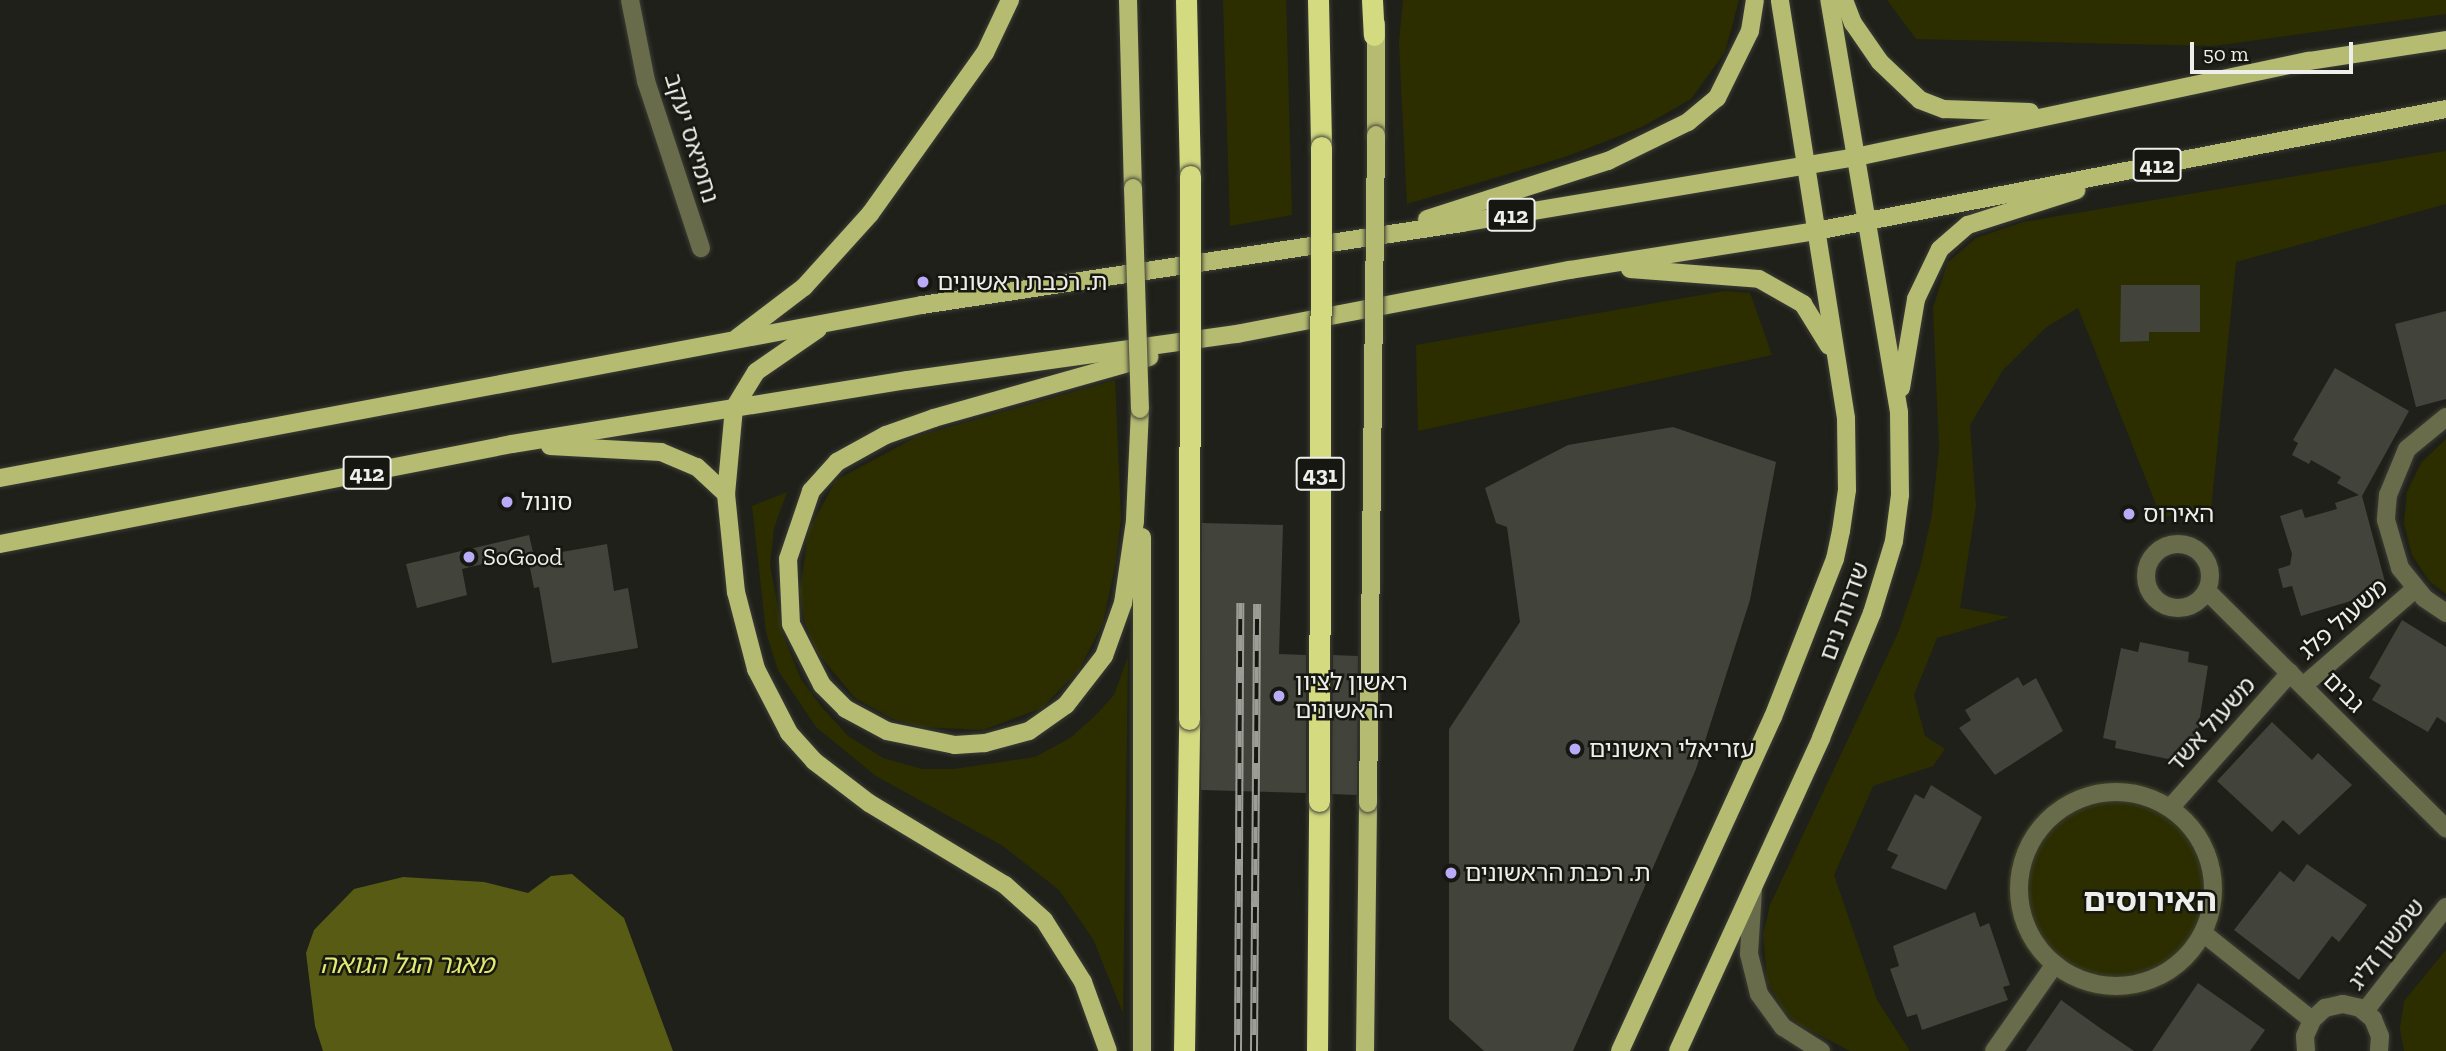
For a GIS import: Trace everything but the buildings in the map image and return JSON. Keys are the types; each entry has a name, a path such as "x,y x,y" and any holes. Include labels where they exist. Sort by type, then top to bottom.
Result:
{"highway":[{"path":"1184,1051 1189,719 1189,176 1186,0"},
{"name":"431","path":"1317,1051 1321,148 1318,0"},
{"path":"1371,0 1374,35"}],"main road":[{"path":"734,340 804,287 870,214 985,53 1010,0"},
{"path":"1128,0 1140,409 1145,718 1142,1051"},
{"path":"1365,1051 1377,135 1374,35 1379,0"},
{"path":"1355,239 1558,179 1608,161 1688,122 1717,98 1750,31 1755,0"},
{"name":"שדרות נים","path":"1620,1051 1773,717 1835,559 1848,463 1837,364 1780,0"},
{"name":"שדרות נים","path":"1678,1051 1821,738 1886,575 1900,495 1899,412 1829,0"},
{"path":"1844,0 1853,23 1880,62 1920,100 1968,112 2096,107"},
{"name":"412","path":"0,478 830,323 1856,157 2308,61 2446,40"},
{"name":"412","path":"0,544 512,444 734,408 1237,334 1570,270 1816,231 2446,109"},
{"path":"1899,412 1916,299 1929,267 1952,236 2006,212 2161,164"},
{"path":"1570,270 1661,270 1759,279 1803,304 1817,320 1837,364"},
{"path":"830,323 756,372 734,408 726,494 745,634 771,702 789,733 840,783 1005,885 1044,920 1083,982 1108,1051"},
{"path":"1140,409 1135,520 1123,603 1104,656 1066,705 1029,731 985,743 956,745 887,732 846,709 816,676 791,624 788,559 811,491 837,462 886,435 993,399 1237,334"},
{"path":"512,444 660,452 698,467 726,494"}],"street":[{"name":"נחמיאס יעקב","path":"630,0 646,82 701,248"},
{"name":"משעול פלג","path":"2446,417 2407,449 2388,495 2390,545 2415,589 2446,613"},
{"name":"משעול פלג","path":"2303,686 2415,589"},
{"name":"גבים","path":"2207,591 2446,828"},
{"name":"משעול אשד","path":"2170,808 2290,673"},
{"name":"משעול אשד","path":"2102,792 2132,793 2170,808 2194,831 2208,859 2214,890 2203,933 2174,967 2131,985 2086,981 2055,964 2030,934 2020,903 2020,873 2037,832 2071,802 2102,792"},
{"path":"1754,886 1749,954 1759,994 1783,1027 1821,1051"},
{"name":"שמשון זליג","path":"2365,1011 2446,907"},
{"path":"2203,933 2312,1020"},
{"path":"1994,1051 2055,964"},
{"path":"2306,1051 2305,1036 2312,1020 2337,1004 2365,1011 2379,1030 2379,1051"}],"shaded area":[{"path":"1223,0 1286,0 1292,215 1230,226"},
{"path":"1403,0 1739,0 1725,52 1691,99 1642,127 1565,157 1407,204 1399,43"},
{"path":"1887,0 2446,0 2446,14 2213,46 1916,39"},
{"path":"2446,151 2446,204 2236,262 2211,510 2161,517 2078,308 2045,328 2003,370 1970,425 1976,506 1960,608 2009,617 1937,638 1914,695 1925,736 1945,749 1933,766 1873,786 1834,875 1877,1000 1910,1051 1850,1051 1798,1024 1784,1011 1767,982 1763,934 1770,905 1898,633 1920,568 1932,514 1939,448 1933,308 1947,263 1976,238 2023,222"},
{"path":"1724,291 1750,293 1772,355 1418,431 1416,345"},
{"path":"1115,380 1121,519 1116,562 1103,623 1079,670 1042,708 983,730 921,727 893,719 855,698 816,651 804,620 800,591 808,532 836,480 918,436"},
{"path":"2446,439 2446,594 2429,581 2412,555 2404,524 2407,492 2421,463"},
{"path":"787,492 774,528 770,565 783,635 801,679 820,705 848,736 883,758 922,769 954,769 1035,757 1070,738 1094,717 1114,695 1128,657 1123,1013 1093,939 1059,890 1003,846 876,776 816,727 778,670 766,632 752,506"},
{"path":"2116,781 2157,790 2192,813 2215,848 2224,889 2215,930 2192,965 2157,988 2116,997 2075,988 2040,965 2017,930 2008,889 2017,848 2040,813 2075,790"},
{"path":"2446,950 2446,1051 2404,1051 2400,1029 2404,1001"}],"water":[{"name":"מאגר הגל הגואה","path":"572,874 624,918 673,1051 323,1051 315,1026 306,953 314,930 354,889 403,877 484,882 528,893 551,876"}],"railway":[{"path":"1238,1051 1240,603"},
{"path":"1254,1051 1257,604"}],"place":[{"name":"ת. רכבת ראשונים","path":"923,282"},
{"name":"סונול","path":"507,502"},
{"name":"האירוס","path":"2129,514"},
{"name":"SoGood","path":"469,557"},
{"name":"ראשון לציון הראשונים","path":"1279,696"},
{"name":"עזריאלי ראשונים","path":"1575,749"},
{"name":"ת. רכבת הראשונים","path":"1451,873"}],"district":[{"name":"האירוסים","path":"2150,900"}]}
